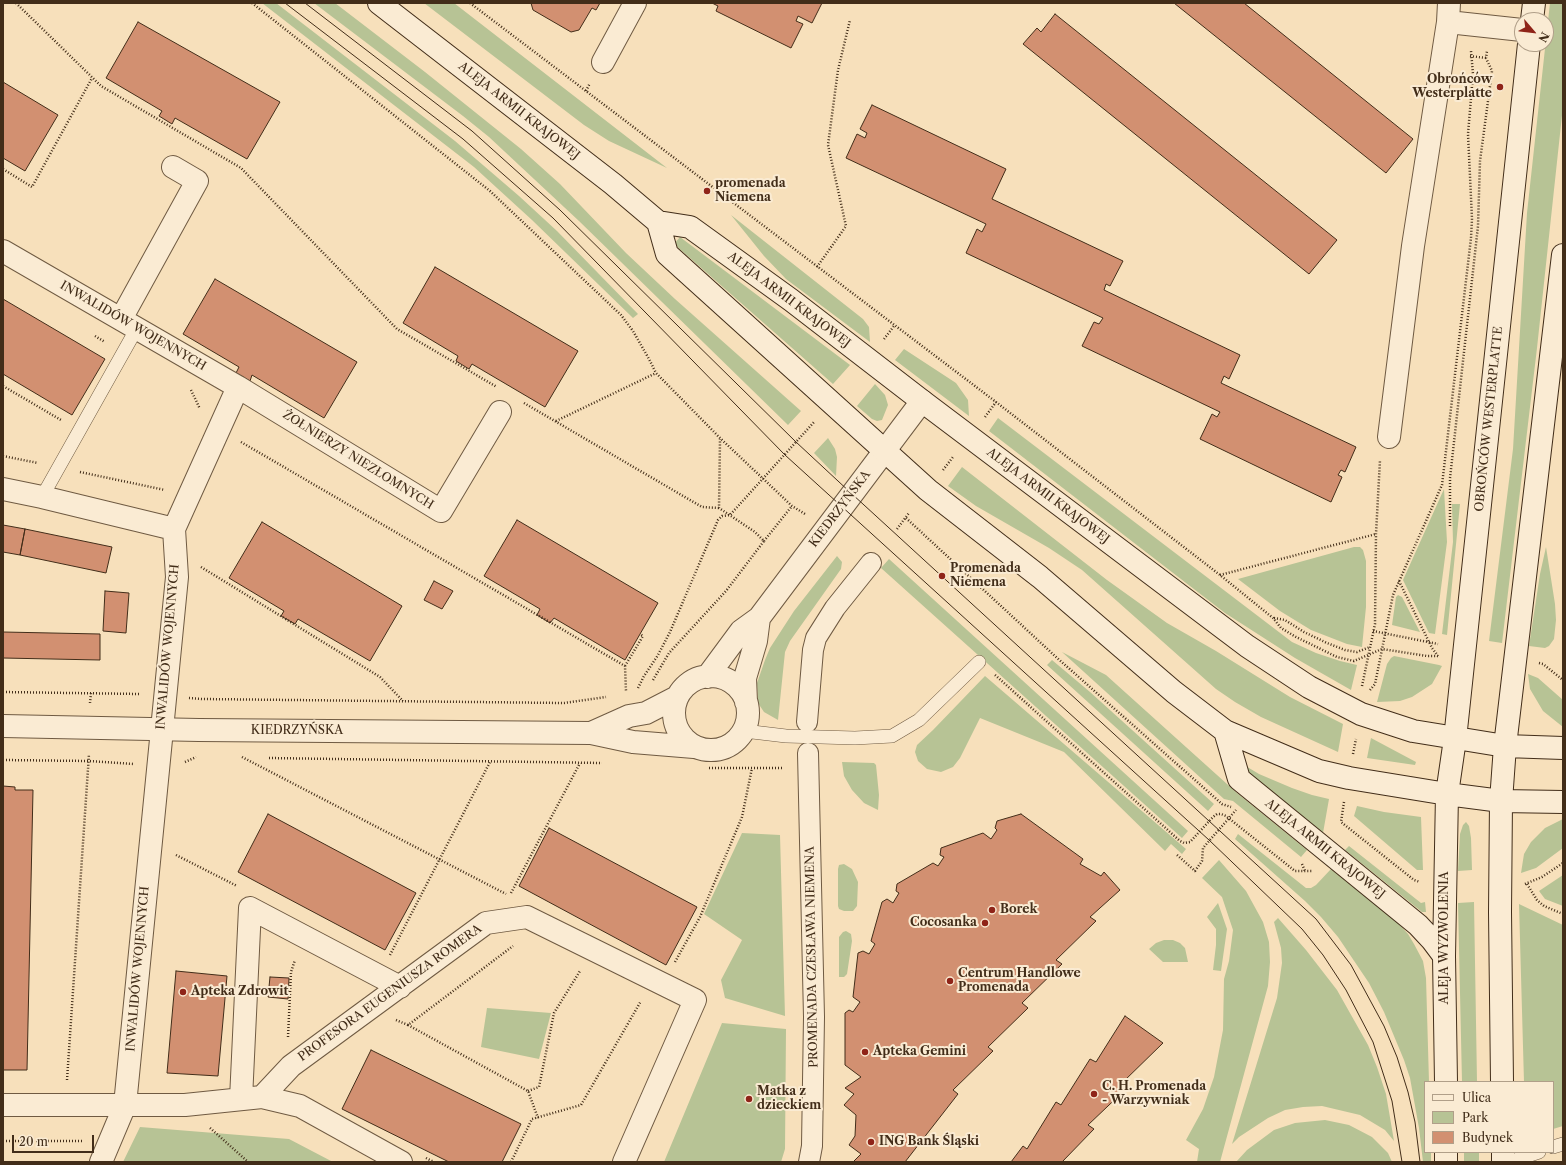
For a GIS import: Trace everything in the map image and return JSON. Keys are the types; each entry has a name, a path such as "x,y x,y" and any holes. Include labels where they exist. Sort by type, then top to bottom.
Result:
{"street":[{"name":"ALEJA ARMII KRAJOWEJ","path":"379,3 613,184 658,222 690,227 792,300 922,401 1247,646 1309,687 1361,714 1414,731 1504,746 1563,748"},
{"path":"603,62 635,3"},
{"path":"1389,437 1413,246 1449,12 1490,26 1514,29"},
{"name":"OBROŃCÓW WESTERPLATTE","path":"1447,794 1455,739 1528,52"},
{"path":"129,324 197,181 173,166"},
{"path":"658,222 667,254 884,451 928,490 1040,577 1174,692 1225,731 1319,771 1349,778 1501,801 1563,802"},
{"name":"INWALIDÓW WOJENNYCH","path":"3,251 238,387 174,528 177,577 125,1105 101,1162"},
{"path":"1502,1081 1500,912 1501,801 1504,746 1563,255"},
{"name":"ŻOŁNIERZY NIEZŁOMNYCH","path":"238,387 441,511 500,412"},
{"name":"KIEDRZYŃSKA","path":"707,677 741,631 759,618 922,401"},
{"path":"3,489 174,528"},
{"path":"807,722 813,650 816,638 835,608 871,563"},
{"name":"KIEDRZYŃSKA","path":"746,702 745,678 756,641 759,618"},
{"path":"707,677 719,677 731,683 740,691 746,702 748,717 744,731 734,742 722,749 708,751 694,747 683,738 675,726 674,711 677,698 684,687 695,680 707,677"},
{"name":"KIEDRZYŃSKA","path":"591,733 629,716 646,713 677,698"},
{"name":"KIEDRZYŃSKA","path":"3,726 161,730 591,733 633,742 694,747"},
{"name":"ALEJA ARMII KRAJOWEJ","path":"1225,731 1239,779 1418,925 1444,956"},
{"name":"PROMENADA CZESŁAWA NIEMENA","path":"808,760 814,1017 812,1146 809,1162"},
{"name":"ALEJA WYZWOLENIA","path":"1446,1081 1444,956 1447,794"},
{"path":"252,1098 250,908 400,987"},
{"path":"527,916 695,1000 624,1162"},
{"name":"PROFESORA EUGENIUSZA ROMERA","path":"252,1098 291,1066 486,923 527,916"},
{"path":"3,1105 185,1105 252,1098 300,1106 411,1159"}],"lane":[{"path":"42,497 129,324"},
{"path":"744,731 786,736 855,738 892,736 919,720 979,662"},
{"path":"1509,1162 1536,1153"}],"path":[{"path":"16,3 101,86 240,168 397,329 500,389"},
{"path":"252,3 490,191 621,315 650,359 656,374 720,438 792,506 810,516"},
{"path":"470,3 996,402 1220,575 1273,618 1281,628 1337,657 1354,661 1382,649 1427,656 1438,656 1443,654"},
{"path":"817,267 846,226 828,145 838,70 850,20"},
{"path":"1450,532 1450,478 1478,226 1480,161 1492,71 1486,58 1490,26"},
{"path":"1368,692 1375,684 1393,595 1442,485 1471,238 1472,218 1468,134 1473,74 1471,46"},
{"path":"3,169 32,186 92,78"},
{"path":"882,342 894,326"},
{"path":"556,421 656,374"},
{"path":"521,401 702,506 719,508 755,532 764,541"},
{"path":"984,418 996,402"},
{"path":"637,690 670,632 718,520 722,516 730,515 812,424"},
{"path":"1363,690 1362,683 1375,624 1376,534 1379,464 1389,437"},
{"path":"719,508 720,438"},
{"path":"238,440 625,666"},
{"path":"3,456 41,464"},
{"path":"942,472 953,457"},
{"path":"650,685 669,652 726,591 792,506"},
{"path":"897,529 910,513"},
{"path":"906,518 1050,651 1222,804 1236,809 1203,848 1202,861 1196,871 1177,855"},
{"path":"1220,575 1376,534"},
{"path":"198,566 380,677 404,701"},
{"path":"1399,581 1429,642 1438,656"},
{"path":"1273,618 1285,620 1304,632 1346,650 1357,652 1370,647"},
{"path":"1373,631 1438,644"},
{"path":"626,696 625,666 643,636 640,634"},
{"path":"979,662 1180,841 1184,843 1190,842 1217,814 1226,816 1295,871 1305,871"},
{"path":"1536,663 1543,664 1563,680"},
{"path":"3,692 143,694"},
{"path":"183,696 202,699 564,703 612,697"},
{"path":"1353,757 1356,738"},
{"path":"235,757 250,758"},
{"path":"242,758 509,896 580,763"},
{"path":"265,758 608,763"},
{"path":"3,760 89,761 137,764"},
{"path":"703,768 808,760"},
{"path":"67,1086 89,761"},
{"path":"387,961 490,762"},
{"path":"1345,800 1341,822 1414,880 1421,882"},
{"path":"173,854 242,888"},
{"path":"1563,863 1527,884 1537,900 1544,906 1563,914"},
{"path":"408,1025 512,946 527,916"},
{"path":"291,1066 287,1055 291,972 304,936"},
{"path":"528,1091 539,1088 554,1013 594,949"},
{"path":"391,1018 408,1025 528,1091 538,1118"},
{"path":"185,1105 248,1162"},
{"path":"3,1141 110,1140"},
{"path":"411,1159 434,1162"}],"green space":[{"path":"262,3 276,3 455,141 557,231 638,314 633,318 532,220 474,167"},
{"path":"314,3 335,3 425,72 521,149 560,184 626,253 675,299 801,411 788,425 579,221 489,137"},
{"path":"424,3 454,3 667,168 609,141 584,125"},
{"path":"1550,3 1563,3 1563,106 1537,348 1502,643 1489,641 1513,449 1527,213 1545,52 1554,52 1554,12 1549,12"},
{"path":"731,215 863,319 869,327 870,342 786,279 764,256"},
{"path":"680,237 850,365 833,384 674,244"},
{"path":"904,349 956,383 968,400 969,416 895,360"},
{"path":"875,384 885,395 888,405 882,420 877,421 872,419 857,406"},
{"path":"998,418 1292,642 1316,653 1357,665 1351,690 1295,658 1225,613 989,431"},
{"path":"828,438 835,449 837,457 836,476 814,453"},
{"path":"962,467 1107,580 1167,623 1216,651 1290,697 1343,724 1338,752 1261,717 1235,702 1216,689 1082,570 1049,548 976,506 948,486"},
{"path":"1444,489 1447,542 1435,634 1429,633 1403,580"},
{"path":"1452,504 1460,504 1447,635 1442,634 1453,542"},
{"path":"1354,547 1360,547 1363,550 1366,561 1366,607 1362,647 1347,644 1311,630 1280,611 1238,579"},
{"path":"1546,547 1556,620 1554,639 1549,646 1545,648 1529,646 1540,574"},
{"path":"837,556 842,562 841,569 790,641 785,652 778,720 764,712 758,703 757,683 765,660 770,648 794,611"},
{"path":"889,559 1188,831 1182,838 881,568"},
{"path":"1398,595 1402,597 1420,632 1392,625 1396,597"},
{"path":"1062,652 1106,675 1237,793 1307,850 1301,857 1233,801 1224,799"},
{"path":"1394,656 1442,666 1432,684 1412,697 1400,701 1377,702 1387,664"},
{"path":"1052,660 1090,692 1214,804 1208,811 1047,665"},
{"path":"1528,674 1538,678 1563,700 1563,727 1543,711 1530,689"},
{"path":"985,676 1186,849 1182,854 1171,844 1165,851 1064,752 980,718 960,758 953,767 941,772 927,769 918,761 915,752 917,745"},
{"path":"1371,738 1416,762 1415,765 1367,758"},
{"path":"842,762 874,763 876,765 879,795 878,810 864,803 852,790 844,776"},
{"path":"1244,765 1259,774 1292,788 1329,799 1323,833 1242,768"},
{"path":"1357,806 1384,812 1421,817 1423,870 1417,870 1354,816"},
{"path":"1563,819 1563,848 1536,868 1521,873 1524,854 1531,842 1545,828"},
{"path":"1466,822 1469,826 1471,838 1472,870 1458,871 1460,834 1463,825"},
{"path":"742,833 780,835 785,1016 725,998 721,980 742,940 704,914"},
{"path":"1238,834 1306,888 1311,888 1316,885 1331,869 1399,924 1408,934 1423,961 1426,978 1429,1081 1424,1081 1424,1153 1431,1153 1431,1162 1423,1162 1419,1128 1410,1078 1404,1060 1384,1012 1369,983 1338,937 1321,917 1235,839"},
{"path":"1349,846 1421,903 1425,902 1426,912 1422,912 1345,850"},
{"path":"1219,860 1246,891 1263,922 1269,942 1270,962 1268,986 1220,1162 1197,1162 1199,1149 1186,1140 1203,1109 1214,1077 1223,1030 1224,979 1229,961 1233,930 1222,897 1202,878"},
{"path":"844,864 852,869 858,882 857,906 853,911 844,911 839,909 838,906 838,869 839,865"},
{"path":"1563,875 1563,906 1545,899 1539,891"},
{"path":"1474,902 1477,1081 1462,1081 1458,903"},
{"path":"1218,903 1227,929 1221,971 1213,970 1216,929 1207,917"},
{"path":"1519,904 1563,925 1563,1126 1554,1129 1554,1081 1524,1081"},
{"path":"1278,918 1306,950 1337,990 1368,1045 1386,1094 1394,1141 1385,1130 1360,1115 1322,1106 1285,1110 1268,1118 1239,1137 1232,1144 1277,998 1282,963 1281,948 1274,922"},
{"path":"846,931 851,934 852,941 847,974 844,977 839,977 839,937"},
{"path":"1164,940 1173,940 1180,943 1185,948 1188,962 1163,962 1149,949 1156,943"},
{"path":"487,1008 551,1013 539,1059 481,1047"},
{"path":"722,1023 786,1029 785,1149 781,1162 664,1162"},
{"path":"1325,1120 1349,1125 1372,1137 1388,1153 1392,1162 1236,1162 1247,1150 1274,1130 1295,1123"},
{"path":"140,1127 289,1139 333,1162 123,1162"},
{"path":"1464,1153 1479,1153 1479,1162 1464,1162"}],"building":[{"path":"531,3 600,3 596,10 592,8 579,30 571,32 533,10"},
{"path":"712,3 822,3 812,23 798,16 796,21 803,24 791,48 716,11 718,6"},
{"path":"1174,3 1244,3 1413,139 1386,173"},
{"path":"1055,14 1337,240 1309,274 1023,44 1037,28 1041,32"},
{"path":"138,22 280,102 247,159 175,118 172,124 159,116 162,111 106,78"},
{"path":"3,82 58,115 25,171 3,158"},
{"path":"872,105 1006,169 992,199 1123,261 1110,286 1106,284 1104,290 1240,355 1229,379 1224,376 1221,383 1356,447 1345,472 1341,470 1338,475 1342,477 1331,502 1200,439 1212,414 1217,417 1220,412 1082,346 1094,322 1099,324 1103,318 966,253 977,229 982,232 986,224 846,158 857,134 865,138 867,133 860,129"},
{"path":"435,267 578,351 545,407 472,364 469,369 456,361 458,356 403,323"},
{"path":"215,279 357,362 324,418 252,375 250,381 236,373 239,367 183,334"},
{"path":"3,299 105,359 72,415 3,374"},
{"path":"517,520 658,603 625,660 554,618 550,623 537,615 540,609 484,576"},
{"path":"262,522 402,606 370,661 298,619 295,624 281,616 284,611 229,578"},
{"path":"3,525 25,529 20,555 3,552"},
{"path":"25,529 112,547 106,573 20,555"},
{"path":"434,581 453,591 442,609 424,600"},
{"path":"105,591 129,593 126,633 103,631"},
{"path":"3,632 100,634 100,660 3,658"},
{"path":"3,786 15,787 15,790 33,790 27,1070 3,1070"},
{"path":"268,814 416,893 385,950 238,872"},
{"name":"Centrum Handlowe Promenada","path":"1021,814 1083,859 1080,864 1101,876 1104,872 1120,890 1090,917 1096,921 1056,960 1062,964 1022,1003 1028,1008 988,1047 993,1051 953,1090 958,1094 905,1162 853,1162 861,1154 849,1145 855,1136 856,1115 844,1105 854,1094 845,1088 861,1077 845,1065 845,1013 849,1010 853,1012 860,1002 853,997 858,953 863,951 869,954 875,944 871,941 882,902 887,899 893,903 899,893 896,891 897,884 933,863 938,866 944,857 940,855 941,848 983,833 991,839 997,830 995,828 997,821"},
{"path":"549,828 697,907 666,965 519,886"},
{"path":"176,971 227,976 218,1076 167,1073"},
{"path":"270,977 289,978 288,999 268,997"},
{"name":"C. H. Promenada - Warzywniak","path":"1125,1016 1163,1043 1122,1083 1128,1087 1088,1125 1094,1129 1062,1162 1011,1162 1023,1146 1027,1149 1056,1102 1061,1105 1090,1059 1096,1062"},
{"path":"371,1050 521,1124 502,1162 449,1162 342,1109"}],"tram line":[{"path":"285,3 463,139 553,218 785,455 1209,840 1302,929 1323,955 1346,990 1373,1042 1392,1101 1402,1162"},
{"path":"305,3 472,131 560,210 796,442 1316,919 1351,965 1384,1026 1397,1057 1408,1092 1415,1122 1420,1162"}],"place":[{"name":"Obrońców Westerplatte","path":"1500,87"},
{"name":"promenada Niemena","path":"707,191"},
{"name":"Promenada Niemena","path":"942,576"},
{"name":"Borek","path":"992,910"},
{"name":"Cocosanka","path":"985,923"},
{"name":"Centrum Handlowe Promenada","path":"950,981"},
{"name":"Apteka Zdrowit","path":"183,992"},
{"name":"Apteka Gemini","path":"865,1052"},
{"name":"C. H. Promenada - Warzywniak","path":"1094,1094"},
{"name":"Matka z dzieckiem","path":"749,1099"},
{"name":"ING Bank Śląski","path":"871,1142"}]}
